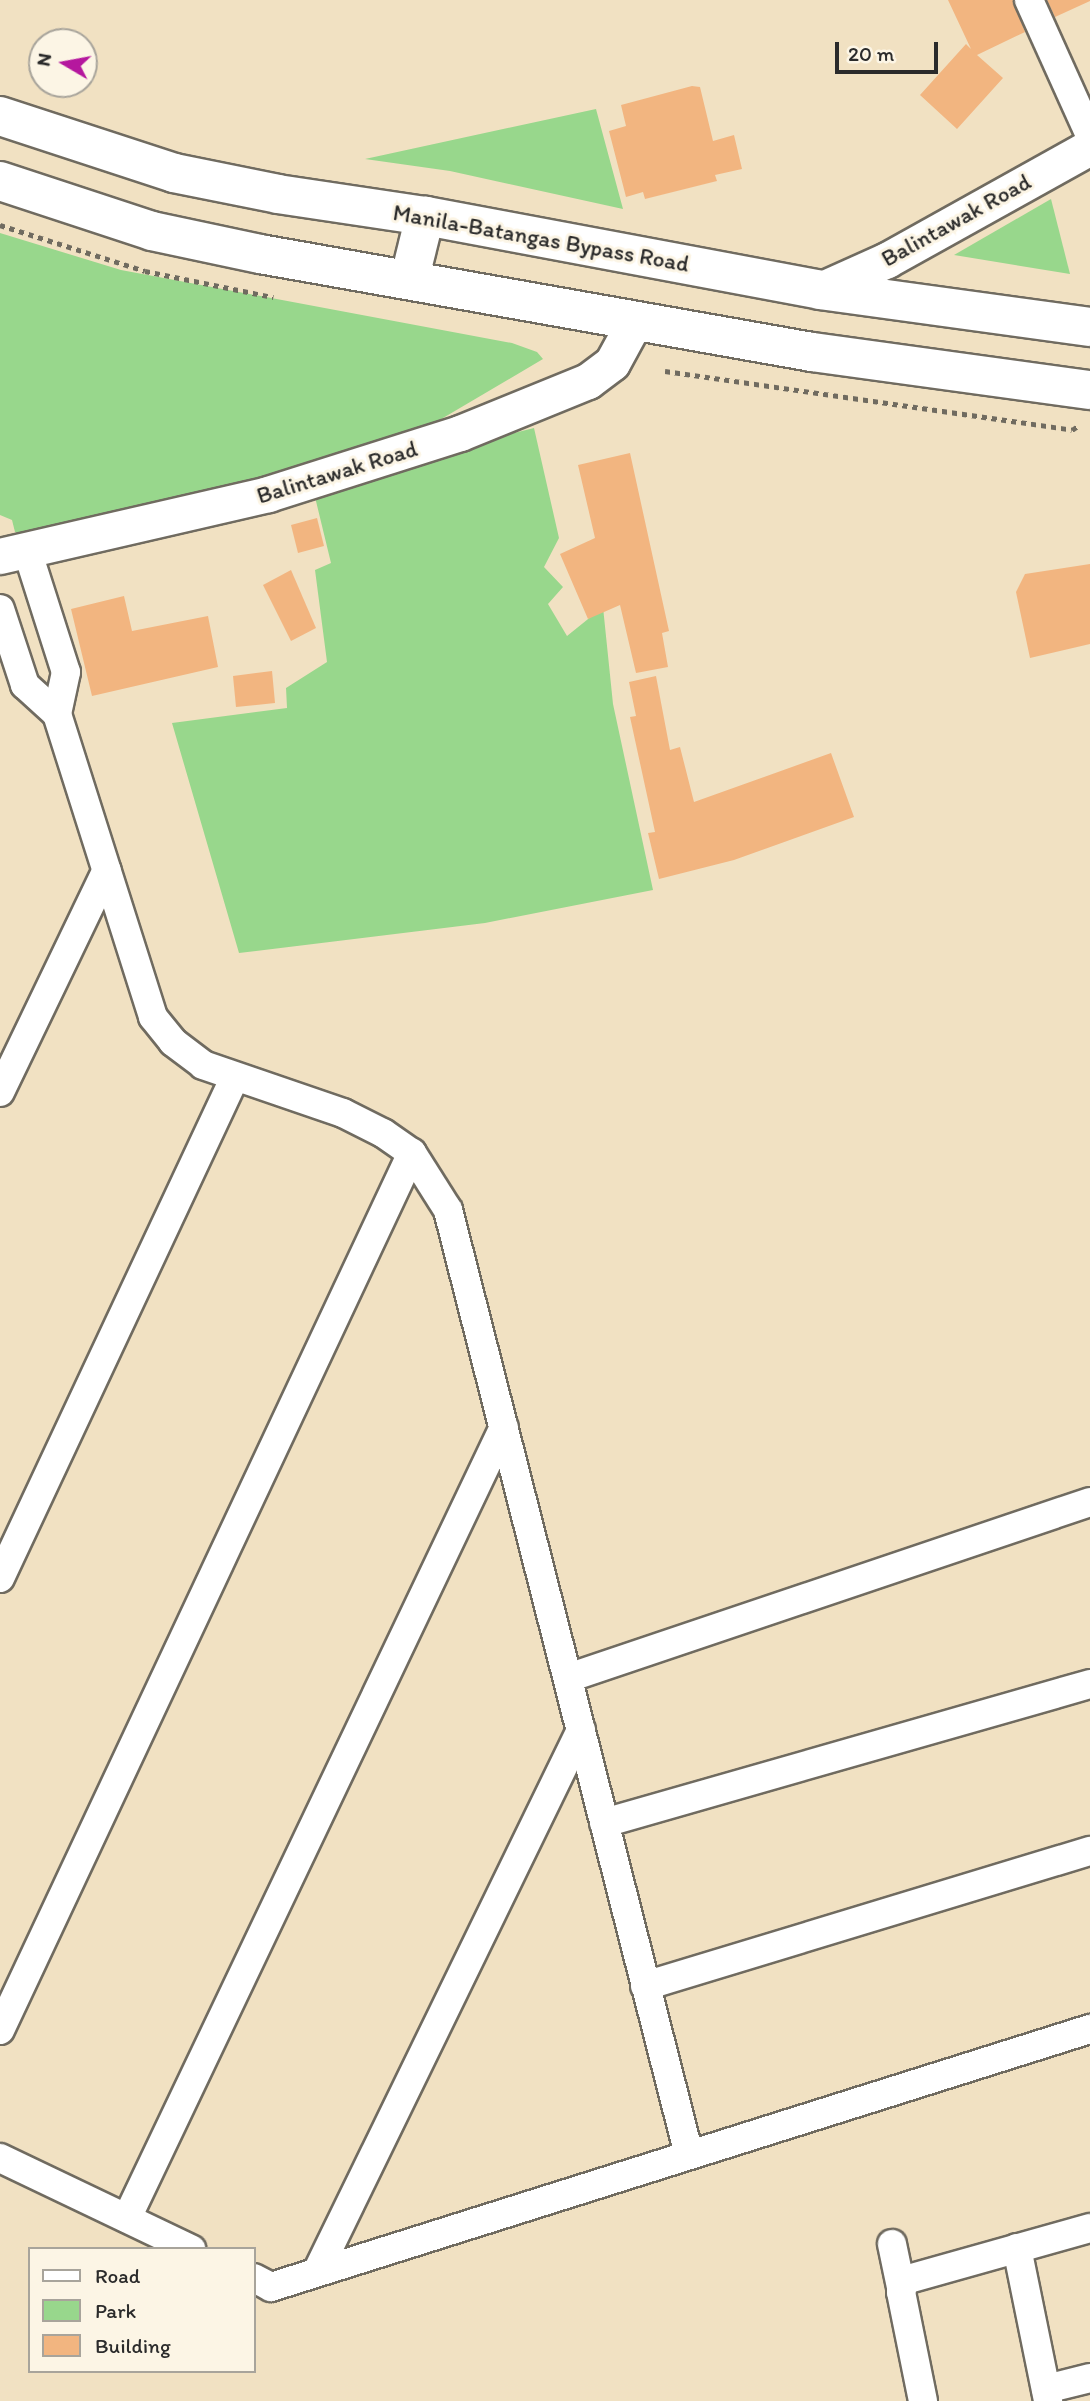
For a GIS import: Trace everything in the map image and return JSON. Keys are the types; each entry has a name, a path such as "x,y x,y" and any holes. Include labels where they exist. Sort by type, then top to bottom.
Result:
{"main road":[{"name":"Manila-Batangas Bypass Road","path":"0,116 174,173 278,194 425,216 820,290 1090,327"},
{"path":"0,181 152,231 812,352 1086,407"},
{"path":"410,277 425,216"}],"street":[{"path":"1029,0 1090,135"},
{"name":"Balintawak Road","path":"820,290 887,260 1090,147"},
{"name":"Balintawak Road","path":"14,553 268,495 460,433 588,381 612,363 635,319"},
{"path":"14,553 66,672 57,714 153,1017 173,1042 203,1065 234,1079 343,1113 412,1153 448,1210 688,2155"},
{"path":"0,609 25,685 57,714"},
{"path":"2,1081 107,870"},
{"path":"0,1577 234,1079"},
{"path":"0,2029 412,1153"},
{"path":"127,2218 504,1427"},
{"path":"568,1678 1090,1502"},
{"path":"604,1823 1090,1684"},
{"path":"317,2272 581,1730"},
{"path":"646,1986 1090,1852"},
{"path":"256,2279 271,2287 1090,2029"},
{"path":"0,2158 187,2247"},
{"path":"901,2287 908,2277 1090,2228"},
{"path":"892,2244 923,2401"},
{"path":"1017,2248 1047,2395 1090,2378"}],"path":[{"path":"665,371 1072,430 1086,407"}],"green space":[{"path":"596,109 623,209 450,171 365,159"},
{"path":"1051,199 1070,274 954,255"},
{"path":"0,233 121,270 512,343 537,352 543,359 426,428 323,465 29,533 15,532 12,520 0,515"},
{"path":"534,428 559,538 544,567 563,587 548,604 567,636 603,607 613,704 653,890 485,923 239,953 172,723 287,708 286,688 327,662 315,570 331,563 315,497 467,445"}],"building":[{"path":"948,0 1013,0 1025,32 977,55 1003,78 957,129 920,95 966,44 971,49"},
{"path":"1047,0 1090,0 1090,1 1055,17"},
{"path":"692,86 700,87 713,141 734,135 742,169 715,175 717,181 645,199 643,192 626,197 609,131 626,126 621,105"},
{"path":"630,453 669,631 662,633 668,667 636,673 620,605 588,619 560,554 595,538 578,465"},
{"path":"317,518 324,546 298,553 291,525"},
{"path":"1090,564 1090,644 1030,658 1016,592 1025,574"},
{"path":"291,570 316,628 291,641 263,585"},
{"path":"124,596 132,631 208,616 218,667 92,696 71,609"},
{"path":"272,671 275,703 236,707 233,676"},
{"path":"656,676 670,750 680,747 694,802 831,753 854,817 734,860 659,879 648,833 655,832 630,717 636,716 629,682"}]}
